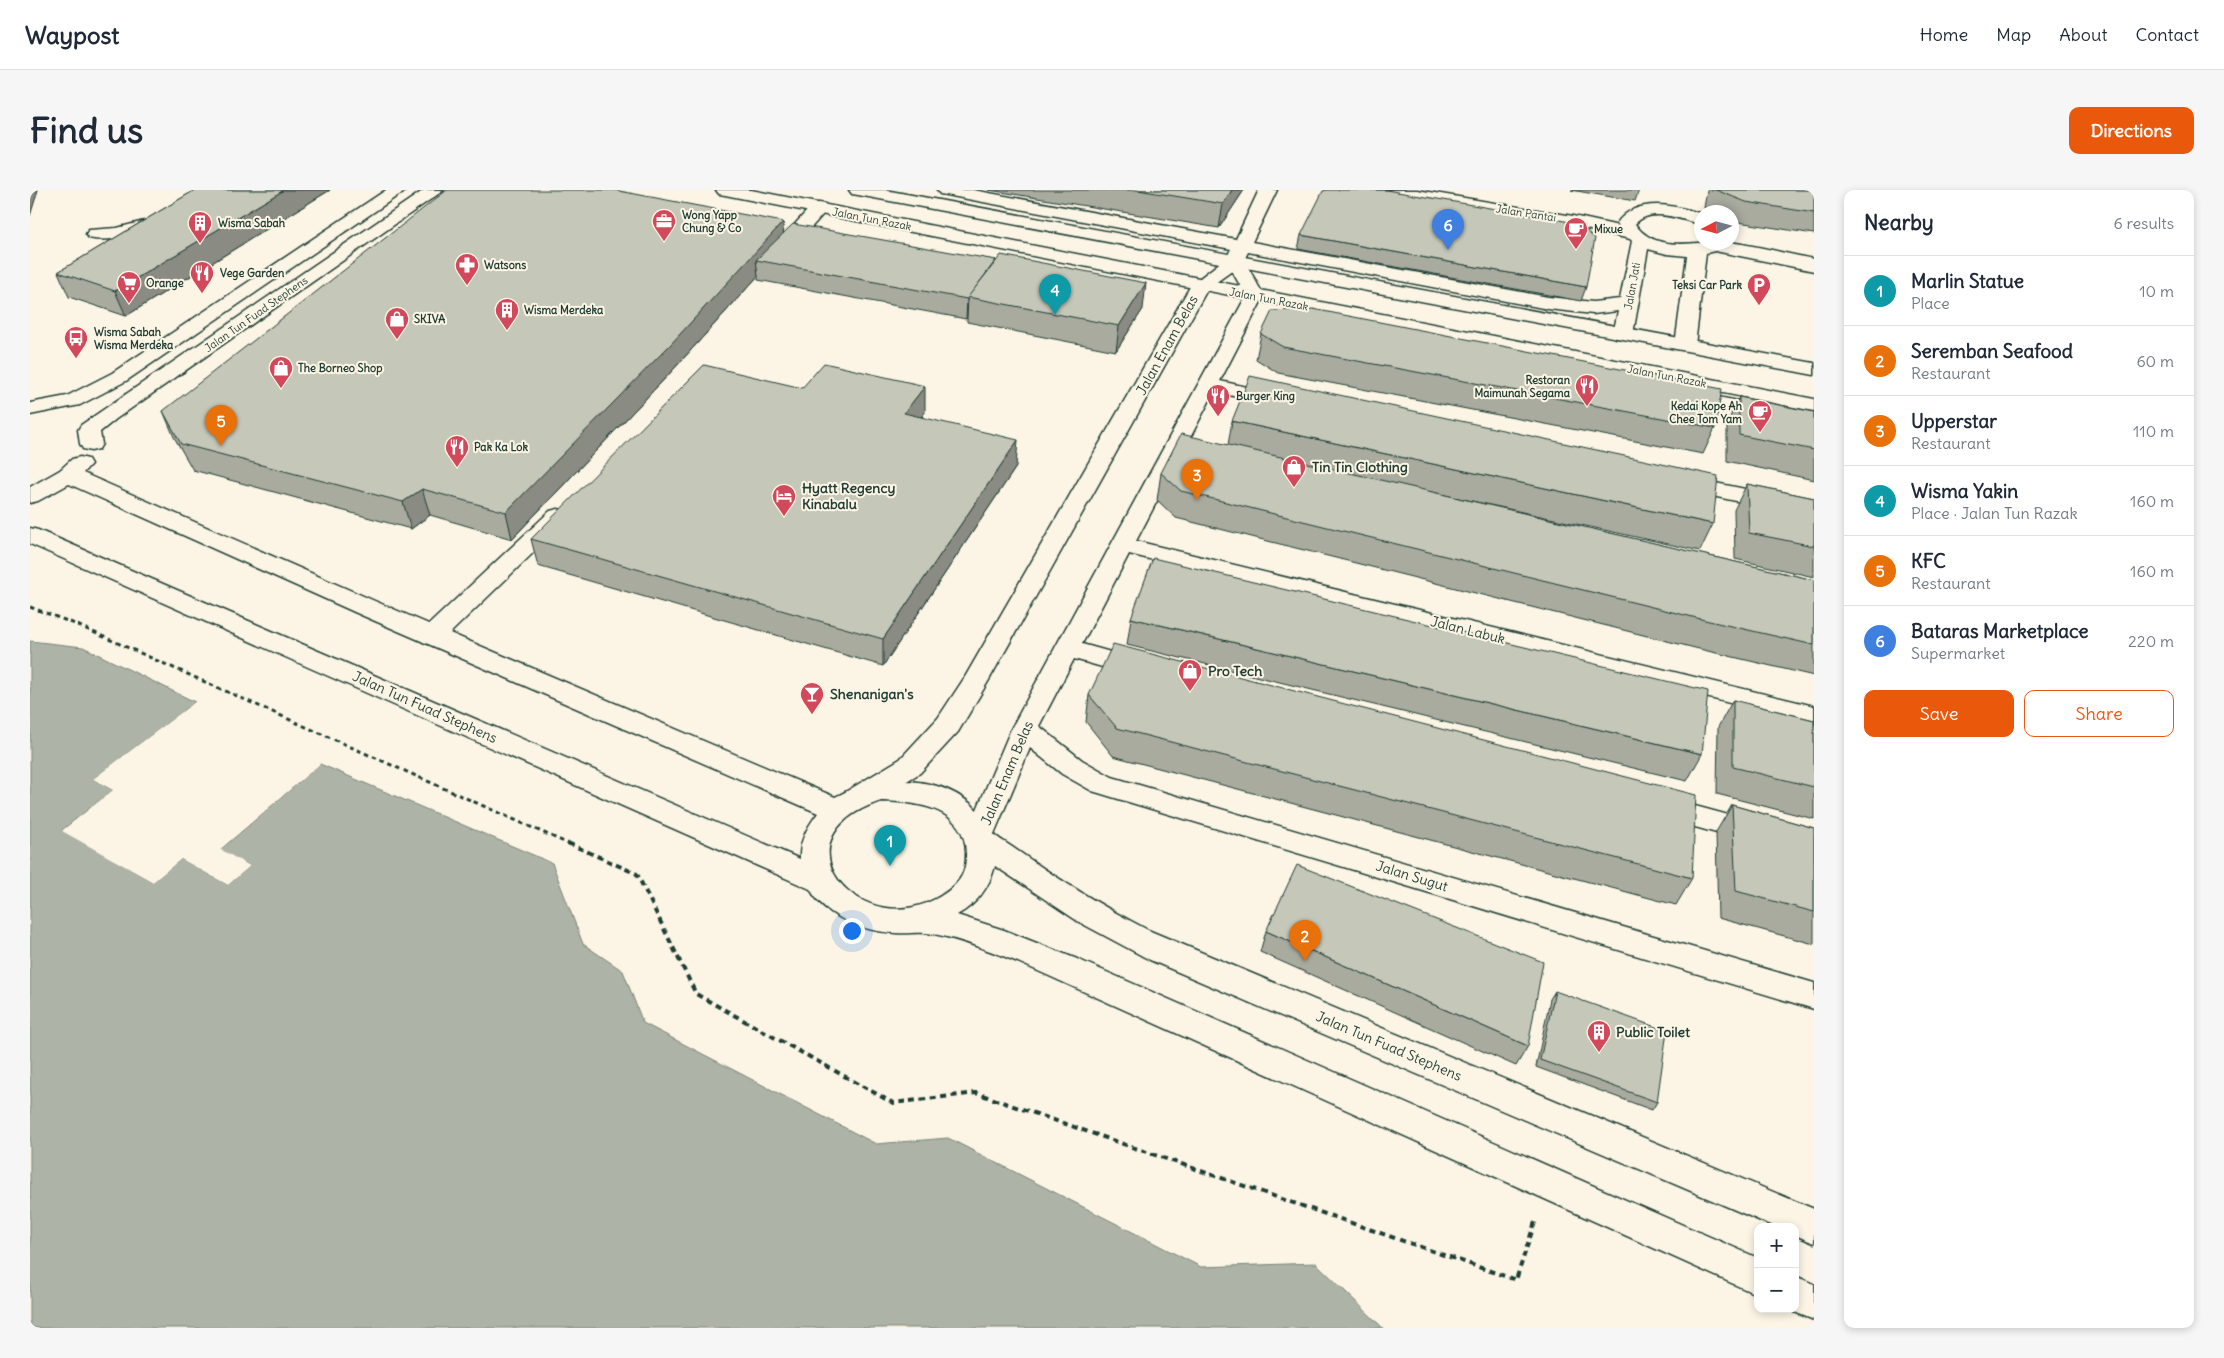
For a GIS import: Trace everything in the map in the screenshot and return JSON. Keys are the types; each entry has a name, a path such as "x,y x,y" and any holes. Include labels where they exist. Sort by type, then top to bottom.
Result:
{"main road":[{"name":"Jalan Tun Fuad Stephens","path":"30,410 73,401 119,377 397,190"},
{"name":"Jalan Tun Fuad Stephens","path":"91,444 89,430 109,415 435,190"},
{"name":"Jalan Tun Razak","path":"725,190 1200,285 1252,304 1814,405"},
{"name":"Jalan Tun Razak","path":"858,190 1238,253 1623,334 1814,369"},
{"path":"946,190 1238,253 1548,304 1594,308 1629,304"},
{"path":"1268,190 1238,253 1252,304 1814,422"},
{"name":"Jalan Pantai","path":"1386,190 1573,221 1638,237 1668,248 1694,247"},
{"name":"Jalan Pantai","path":"1480,190 1594,208"},
{"path":"1613,210 1642,212 1670,204 1694,216"},
{"path":"786,245 819,208"},
{"name":"Jalan Jati","path":"1623,334 1638,237 1626,223 1634,215 1642,212"},
{"path":"95,234 117,233 144,226"},
{"path":"1739,234 1796,244"},
{"path":"1685,345 1708,250"},
{"name":"Jalan Pantai","path":"1731,250 1814,265"},
{"name":"Jalan Enam Belas","path":"837,810 910,766 948,725 976,680 1200,285 1238,253"},
{"name":"Jalan Enam Belas","path":"980,838 1024,729 1123,546 1181,453 1209,385 1252,304"},
{"path":"1209,385 1305,405"},
{"path":"30,410 64,414 80,421 89,431 91,444 84,460 68,476 30,496"},
{"path":"68,476 432,636 837,810"},
{"path":"1661,478 1814,510"},
{"path":"432,636 576,498"},
{"name":"Jalan Tun Fuad Stephens","path":"30,535 819,880"},
{"name":"Jalan Labuk","path":"1123,546 1814,715"},
{"path":"1067,649 1163,674"},
{"name":"Jalan Sugut","path":"1024,729 1072,767 1102,784 1814,996"},
{"path":"917,919 942,911 963,897 977,878 983,858 980,838 969,820 953,805 923,794 907,791 881,791 858,798 837,810 824,825 815,843 813,861 819,880 828,893 841,905 858,914 877,919 917,919 948,924 998,940 1066,968 1754,1275"},
{"path":"1632,800 1814,849"},
{"name":"Jalan Tun Fuad Stephens","path":"980,838 1024,872 1074,905 1113,928 1153,947 1814,1226"},
{"path":"1799,1296 1814,1302"}],"path":[{"path":"30,607 75,624 637,874 696,994 893,1103 976,1093 1516,1280 1547,1184"}],"shaded area":[{"path":"30,641 83,647 195,702 93,779 113,790 62,830 153,882 181,859 228,885 250,866 220,850 320,764 552,863 583,944 623,971 643,1023 876,1144 948,1138 1201,1267 1316,1263 1383,1328 30,1328"}],"pier":[{"path":"195,702 196,704 97,779 115,788 115,791 66,830 153,879 181,856 228,882 246,867 218,852 218,848 318,763 320,764 220,849 250,866 228,885 181,859 153,882 62,831 113,790 93,779"}],"building":[{"path":"195,190 284,190 115,291 58,272"},
{"name":"Wisma Merdeka","path":"447,190 614,190 783,222 670,345 506,512 422,489 403,502 181,444 163,411"},
{"path":"1138,190 1232,190 1223,204"},
{"path":"1386,190 1576,223 1595,238 1586,287 1301,235 1323,191"},
{"path":"1716,190 1814,190 1814,213 1746,202"},
{"path":"793,224 996,260 967,299 756,260"},
{"path":"1001,255 1146,283 1119,326 968,297"},
{"path":"1313,309 1722,389 1715,428 1283,347 1261,334 1272,311"},
{"name":"Hyatt Regency Kinabalu","path":"824,363 925,386 904,413 1018,440 883,639 531,539 704,365 802,388"},
{"path":"1250,376 1718,476 1713,524 1232,421"},
{"path":"1739,397 1814,412 1814,450 1739,435"},
{"path":"1181,434 1814,580 1814,645 1709,621 1181,491 1161,473"},
{"path":"1747,484 1814,498 1814,546 1749,533"},
{"path":"1153,558 1708,691 1702,754 1131,618"},
{"path":"1113,644 1696,795 1692,878 1117,728 1089,695"},
{"path":"1733,700 1814,720 1814,787 1733,767"},
{"path":"1732,805 1814,828 1814,912 1736,891"},
{"path":"1297,865 1543,962 1528,1046 1266,931"},
{"name":"Public Toilet","path":"1555,991 1667,1031 1657,1102 1540,1060"}],"place":[{"name":"Wong Yapp Chung & Co","path":"664,242"},
{"name":"Wisma Sabah","path":"200,244"},
{"name":"Bataras Marketplace","path":"1448,250"},
{"name":"Mixue","path":"1576,250"},
{"name":"Watsons","path":"467,286"},
{"name":"Vege Garden","path":"202,294"},
{"name":"Orange","path":"129,304"},
{"name":"Teksi Car Park","path":"1759,306"},
{"name":"Wisma Yakin","path":"1055,315"},
{"name":"Wisma Merdeka","path":"507,331"},
{"name":"SKIVA","path":"397,340"},
{"name":"Wisma Sabah Wisma Merdeka","path":"76,359"},
{"name":"The Borneo Shop","path":"281,389"},
{"name":"Restoran Maimunah Segama","path":"1587,407"},
{"name":"Burger King","path":"1218,417"},
{"name":"Kedai Kope Ah Chee Tom Yam","path":"1760,433"},
{"name":"KFC","path":"221,446"},
{"name":"Pak Ka Lok","path":"457,468"},
{"name":"Tin Tin Clothing","path":"1294,488"},
{"name":"Upperstar","path":"1197,500"},
{"name":"Hyatt Regency Kinabalu","path":"784,517"},
{"name":"Pro Tech","path":"1190,692"},
{"name":"Shenanigan's","path":"812,715"},
{"name":"Marlin Statue","path":"890,866"},
{"name":"Seremban Seafood","path":"1305,961"},
{"name":"Public Toilet","path":"1599,1053"}]}
